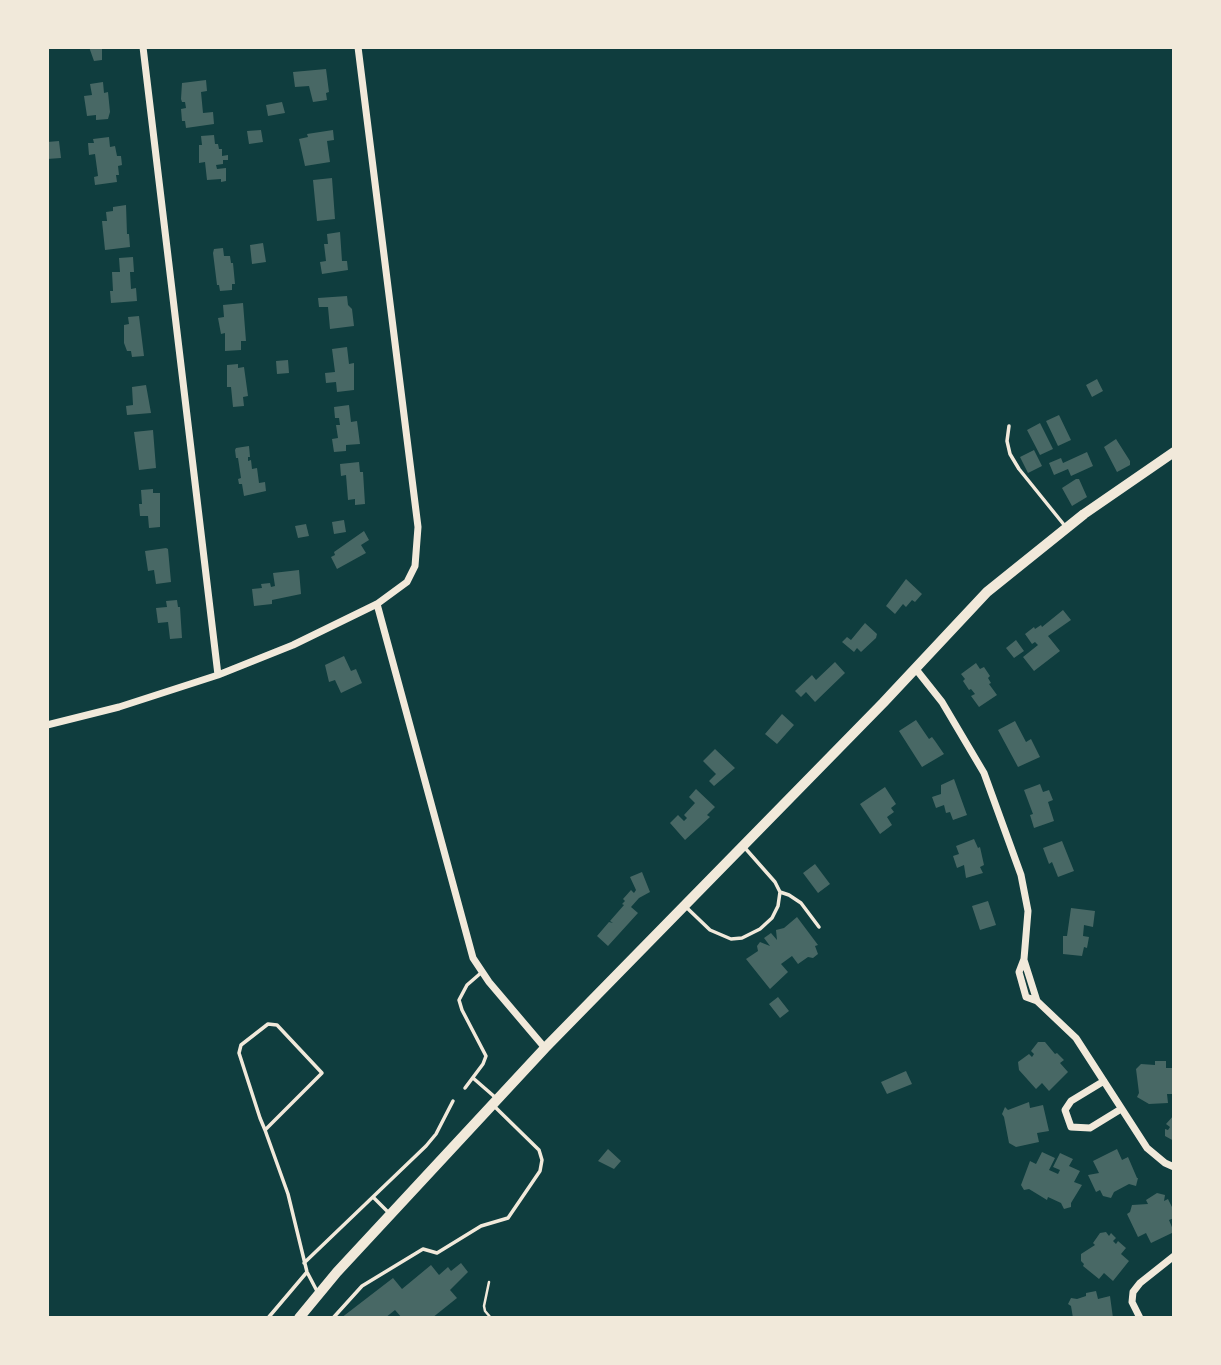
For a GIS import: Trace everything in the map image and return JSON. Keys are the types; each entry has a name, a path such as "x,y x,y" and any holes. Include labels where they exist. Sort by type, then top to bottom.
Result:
{"street":[{"path":"143,47 218,675"},
{"path":"47,726 119,707 218,675 293,645 377,604 407,582 415,566 418,527 358,47"},
{"path":"299,1318 390,1215 545,1048 987,592 1067,528 1174,452"},
{"path":"377,604 473,958 545,1048"},
{"path":"915,668 942,702 984,773 1021,875 1028,911 1024,959 1037,1001 1076,1038 1147,1148 1164,1163 1174,1167"},
{"path":"1104,1081 1071,1101 1066,1110 1071,1127 1090,1128 1121,1109"},
{"path":"1140,1318 1132,1302 1133,1292 1140,1283 1174,1256"}],"lane":[{"path":"1009,426 1007,441 1010,454 1067,528"},
{"path":"683,905 718,935 731,939 742,938 760,929 772,918 778,906 780,892 775,882 743,846"},
{"path":"780,892 801,904 819,927"},
{"path":"464,1088 483,1064 485,1051 459,1000 467,985 482,972"},
{"path":"265,1130 322,1073 277,1025 268,1024 241,1045 239,1053 265,1130 288,1194 307,1272 319,1294"},
{"path":"333,1318 362,1286 423,1249 436,1252 481,1226 508,1218 540,1171 542,1160 539,1150 473,1077"},
{"path":"304,1262 426,1146 436,1134 453,1101"},
{"path":"373,1197 390,1215"},
{"path":"268,1318 307,1272"}],"path":[{"path":"489,1282 484,1306 491,1318"}],"building":[{"path":"89,47 102,47 102,60 94,61"},
{"path":"326,69 329,92 326,93 327,100 313,102 309,86 295,87 293,72"},
{"path":"206,80 207,91 201,92 203,113 213,112 214,124 186,128 185,121 182,121 181,109 186,108 181,99 182,83"},
{"path":"103,82 104,93 108,92 110,112 108,119 96,120 96,115 87,116 84,96 92,95 90,84"},
{"path":"282,102 285,113 268,116 266,105"},
{"path":"261,130 263,142 249,144 247,131"},
{"path":"333,130 334,140 327,141 330,162 305,166 299,139 308,137 307,134"},
{"path":"214,135 215,144 222,149 222,156 228,155 228,160 216,165 217,169 226,168 226,181 207,180 205,162 199,163 201,136"},
{"path":"109,137 110,147 115,146 117,156 121,156 122,165 118,166 117,182 95,185 94,177 98,176 95,154 89,155 88,143 94,143 93,139"},
{"path":"59,141 61,158 47,159 47,142"},
{"path":"332,178 335,219 317,221 313,180"},
{"path":"126,205 130,247 105,250 102,221 107,221 106,212 113,211 113,207"},
{"path":"340,232 342,261 347,261 348,270 322,274 320,262 326,261 324,244 328,244 327,234"},
{"path":"263,243 266,262 252,264 250,245"},
{"path":"223,248 224,256 230,256 233,263 235,284 232,284 232,290 220,291 213,253 214,249"},
{"path":"133,257 131,289 136,288 137,301 111,303 112,272 120,272 119,258"},
{"path":"347,296 354,326 330,329 328,307 319,307 318,298"},
{"path":"243,303 246,341 241,341 241,350 225,351 225,333 221,334 218,318 224,317 223,305"},
{"path":"139,316 144,356 132,357 131,351 127,351 124,343 124,325 129,324 128,317"},
{"path":"347,347 349,364 354,363 354,390 337,392 336,382 326,383 325,373 335,372 332,349"},
{"path":"288,360 289,373 277,374 276,361"},
{"path":"238,364 238,368 244,367 248,396 243,397 244,406 233,407 231,387 227,387 227,365"},
{"path":"1097,379 1103,391 1092,397 1086,385"},
{"path":"146,385 151,413 127,415 126,406 133,405 132,387"},
{"path":"349,405 351,422 357,421 360,444 346,445 346,451 334,452 332,439 338,438 336,425 340,425 339,418 335,418 334,407"},
{"path":"1059,415 1071,440 1058,446 1046,421"},
{"path":"1040,423 1053,449 1040,455 1027,430"},
{"path":"153,430 156,468 139,470 134,432"},
{"path":"1116,439 1130,461 1130,465 1117,472 1104,447"},
{"path":"249,446 248,461 251,460 252,469 257,468 259,483 265,482 266,491 244,496 242,484 239,484 238,479 241,478 235,450"},
{"path":"1034,450 1042,466 1028,473 1020,457"},
{"path":"1087,452 1093,466 1071,476 1068,469 1054,475 1049,463 1061,458 1063,463"},
{"path":"359,462 360,472 363,472 365,504 355,505 355,499 348,500 346,475 341,476 340,464"},
{"path":"1079,479 1087,497 1072,506 1062,488"},
{"path":"153,489 153,493 160,493 160,527 149,528 148,516 140,516 139,504 142,504 141,490"},
{"path":"344,520 346,532 334,534 332,522"},
{"path":"306,524 309,536 298,538 295,526"},
{"path":"364,531 369,540 361,545 366,553 337,569 331,557 335,555 334,552"},
{"path":"166,548 171,582 156,584 154,570 148,571 145,551"},
{"path":"299,570 301,594 272,600 272,604 254,606 252,589 262,588 261,584 270,583 271,587 275,586 273,573"},
{"path":"906,579 922,594 906,607 903,604 895,614 886,606"},
{"path":"177,600 182,638 170,639 168,622 158,623 156,608 167,607 166,601"},
{"path":"1063,610 1071,620 1048,636 1060,651 1034,671 1023,657 1038,645 1035,642 1032,644 1025,634 1034,627 1042,627"},
{"path":"865,623 877,634 876,638 861,652 857,648 854,652 842,642 847,637 851,640"},
{"path":"1016,640 1024,651 1014,658 1006,648"},
{"path":"344,656 351,671 356,669 362,683 341,693 335,680 329,682 325,665"},
{"path":"835,662 845,673 815,702 806,692 801,697 795,691 812,675 816,680"},
{"path":"976,663 980,669 984,667 990,676 989,684 997,695 979,707 971,696 975,694 969,690 961,674"},
{"path":"782,714 794,725 777,744 765,734"},
{"path":"916,720 944,754 922,767 899,731"},
{"path":"1015,721 1026,742 1031,739 1040,757 1018,767 998,730"},
{"path":"715,749 735,768 714,786 709,781 716,774 703,761"},
{"path":"954,779 967,815 953,820 950,812 946,813 944,805 936,808 932,797 941,794 941,785"},
{"path":"1040,784 1043,792 1049,790 1053,800 1048,802 1054,821 1034,828 1030,815 1033,814 1024,790"},
{"path":"885,787 896,804 891,808 894,812 887,817 892,825 880,834 860,804"},
{"path":"696,789 715,807 707,815 710,817 685,840 670,823 678,815 684,821 687,818 684,815 695,803 689,797"},
{"path":"974,839 978,848 980,847 984,865 980,867 983,873 966,878 964,865 957,868 953,856 959,854 956,846"},
{"path":"1062,841 1074,871 1058,877 1043,848"},
{"path":"815,864 830,884 818,893 803,873"},
{"path":"642,872 650,892 639,898 631,907 638,913 608,946 597,936 609,922 613,923 610,921 624,905 623,899 631,890 634,893 636,890 630,877"},
{"path":"988,901 996,925 980,930 972,906"},
{"path":"1071,908 1095,911 1093,927 1084,925 1083,936 1089,937 1082,956 1063,954 1063,936 1067,936"},
{"path":"797,917 818,945 815,946 818,954 798,964 792,956 781,964 788,972 770,989 746,959 758,951 760,942 770,946 764,938 771,933 777,940 776,930 784,928"},
{"path":"778,997 789,1011 780,1018 769,1004"},
{"path":"1038,1042 1045,1042 1064,1060 1060,1063 1068,1072 1049,1091 1042,1083 1036,1089 1019,1070 1018,1062 1029,1054 1032,1057 1034,1054 1031,1051"},
{"path":"1155,1061 1166,1061 1166,1068 1174,1068 1174,1094 1167,1094 1168,1103 1149,1104 1137,1097 1139,1093 1136,1069 1141,1064 1155,1065"},
{"path":"906,1071 912,1084 887,1094 881,1082"},
{"path":"1029,1102 1030,1108 1043,1105 1049,1131 1037,1133 1039,1142 1016,1147 1009,1143 1002,1114 1005,1107 1008,1110"},
{"path":"1174,1115 1174,1141 1165,1136 1165,1129 1170,1127 1166,1124"},
{"path":"608,1149 621,1161 614,1169 598,1161"},
{"path":"1117,1149 1122,1160 1128,1157 1138,1178 1136,1186 1129,1184 1114,1192 1111,1198 1103,1196 1100,1190 1096,1192 1088,1175 1099,1173 1093,1161"},
{"path":"1042,1152 1055,1158 1049,1170 1058,1174 1060,1170 1053,1167 1060,1153 1073,1159 1069,1166 1080,1171 1074,1182 1082,1185 1071,1207 1064,1209 1061,1203 1048,1197 1047,1200 1029,1189 1024,1190 1021,1185 1030,1161 1036,1164"},
{"path":"1157,1193 1165,1195 1164,1201 1168,1199 1174,1211 1174,1218 1169,1220 1174,1232 1151,1243 1146,1233 1138,1237 1127,1214 1132,1205 1148,1204 1146,1200"},
{"path":"1106,1232 1116,1238 1113,1241 1116,1244 1118,1241 1126,1248 1121,1254 1129,1261 1113,1281 1104,1273 1099,1279 1083,1266 1081,1261 1081,1254 1095,1245 1093,1243 1100,1233"},
{"path":"461,1263 468,1272 450,1290 457,1298 432,1318 402,1318 395,1310 385,1318 341,1318 393,1278 402,1289 431,1265 439,1275 448,1267 451,1271"},
{"path":"1096,1291 1098,1299 1110,1296 1113,1318 1073,1318 1071,1306 1068,1304 1071,1298 1077,1299"}]}
